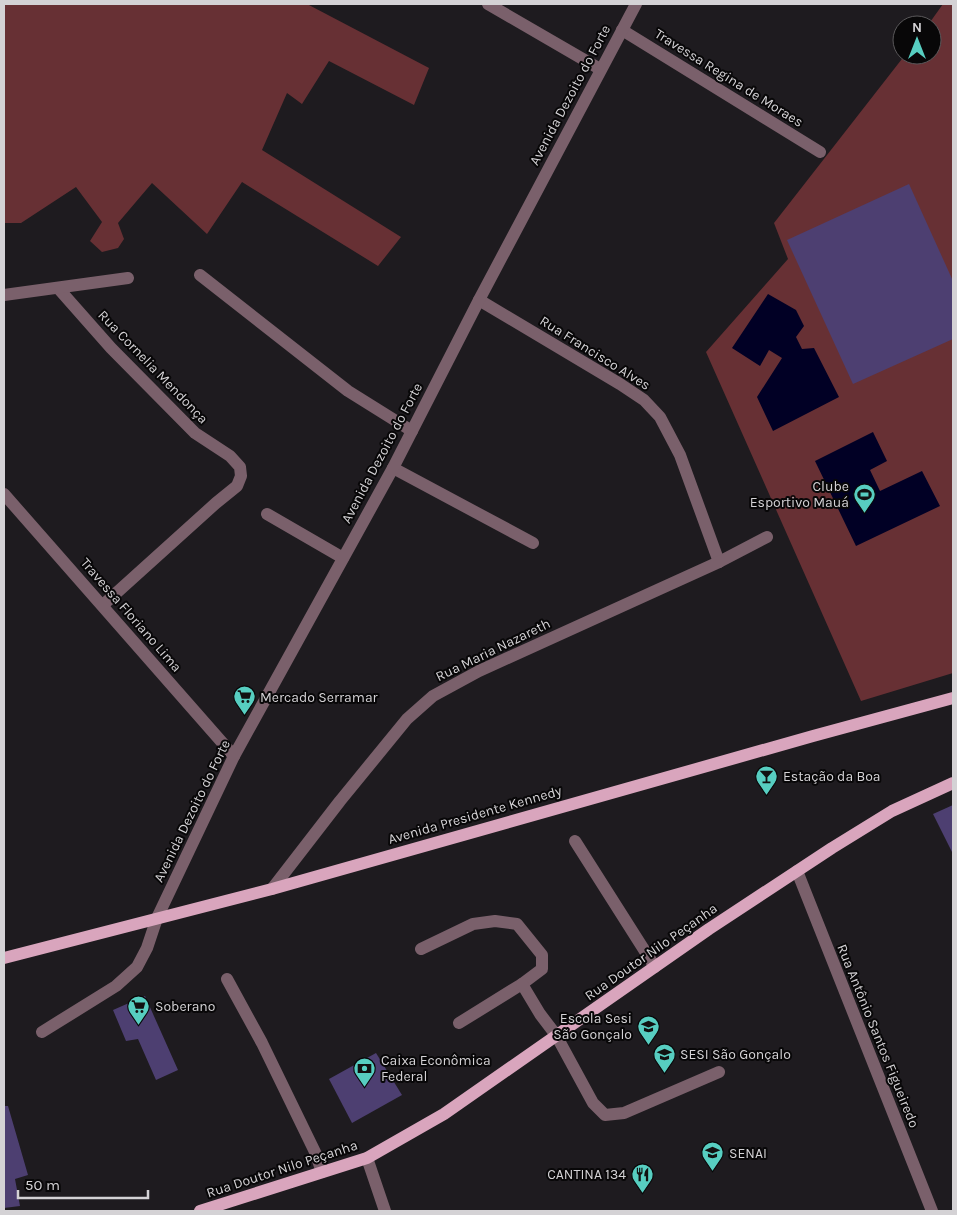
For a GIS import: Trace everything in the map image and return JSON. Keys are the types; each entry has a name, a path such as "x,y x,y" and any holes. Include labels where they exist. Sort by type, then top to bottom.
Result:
{"main road":[{"name":"Avenida Presidente Kennedy","path":"4,958 272,888 804,738 953,698"},
{"name":"Rua Doutor Nilo Peçanha","path":"200,1211 368,1158 444,1114 654,966 832,848 892,810 953,783"}],"street":[{"path":"488,4 600,69"},
{"name":"Avenida Dezoito do Forte","path":"42,1032 116,986 137,967 147,948 157,918 234,756 412,431 600,69 636,4"},
{"name":"Travessa Regina de Moraes","path":"622,30 820,152"},
{"path":"200,275 348,391 412,431"},
{"path":"4,295 128,278"},
{"name":"Rua Cornelia Mendonça","path":"58,288 111,348 195,433 230,456 240,467 241,476 237,486 103,605"},
{"name":"Rua Francisco Alves","path":"479,300 620,384 644,400 660,417 680,456 719,562"},
{"path":"392,468 533,543"},
{"name":"Travessa Floriano Lima","path":"4,494 234,756"},
{"path":"267,514 343,558"},
{"name":"Rua Maria Nazareth","path":"272,888 407,719 432,696 479,671 719,562 766,538"},
{"path":"575,841 654,966"},
{"name":"Rua Antônio Santos Figueiredo","path":"797,871 932,1211"},
{"path":"420,949 473,924 495,921 517,924 542,955 542,969 522,984 460,1023"},
{"path":"227,979 262,1043 315,1152 322,1172"},
{"path":"522,984 540,1014 556,1035 593,1103 605,1115 624,1113 719,1072"},
{"path":"368,1158 385,1211"}],"shaded area":[{"path":"4,4 307,4 429,68 414,105 329,61 302,104 287,93 262,150 401,237 378,266 242,182 207,234 152,183 118,223 124,239 118,248 102,252 90,241 102,222 76,187 21,223 4,223"},
{"name":"Clube Esportivo Mauá","path":"943,4 953,4 953,673 861,701 706,352 788,259 774,223 897,65 942,65 942,15 935,15"}],"water":[{"path":"768,294 796,310 804,326 796,337 802,349 814,348 839,397 773,431 757,397 782,358 769,350 760,366 732,348"},
{"path":"873,432 887,461 870,470 880,491 922,471 940,506 856,546 815,461"}],"building":[{"path":"909,184 953,281 953,339 853,384 787,240"},
{"path":"953,805 953,854 933,814"},
{"name":"Soberano","path":"145,996 178,1070 156,1080 138,1039 126,1041 113,1010"},
{"name":"Caixa Econômica Federal","path":"376,1053 402,1095 352,1123 329,1079"},
{"path":"4,1106 8,1106 28,1175 15,1179 20,1206 4,1208"}],"place":[{"name":"Clube Esportivo Mauá","path":"865,513"},
{"name":"Mercado Serramar","path":"244,716"},
{"name":"Estação da Boa","path":"767,795"},
{"name":"Soberano","path":"139,1025"},
{"name":"Escola Sesi São Gonçalo","path":"648,1045"},
{"name":"SESI São Gonçalo","path":"664,1073"},
{"name":"Caixa Econômica Federal","path":"365,1087"},
{"name":"SENAI","path":"713,1172"},
{"name":"CANTINA 134","path":"642,1193"}]}
